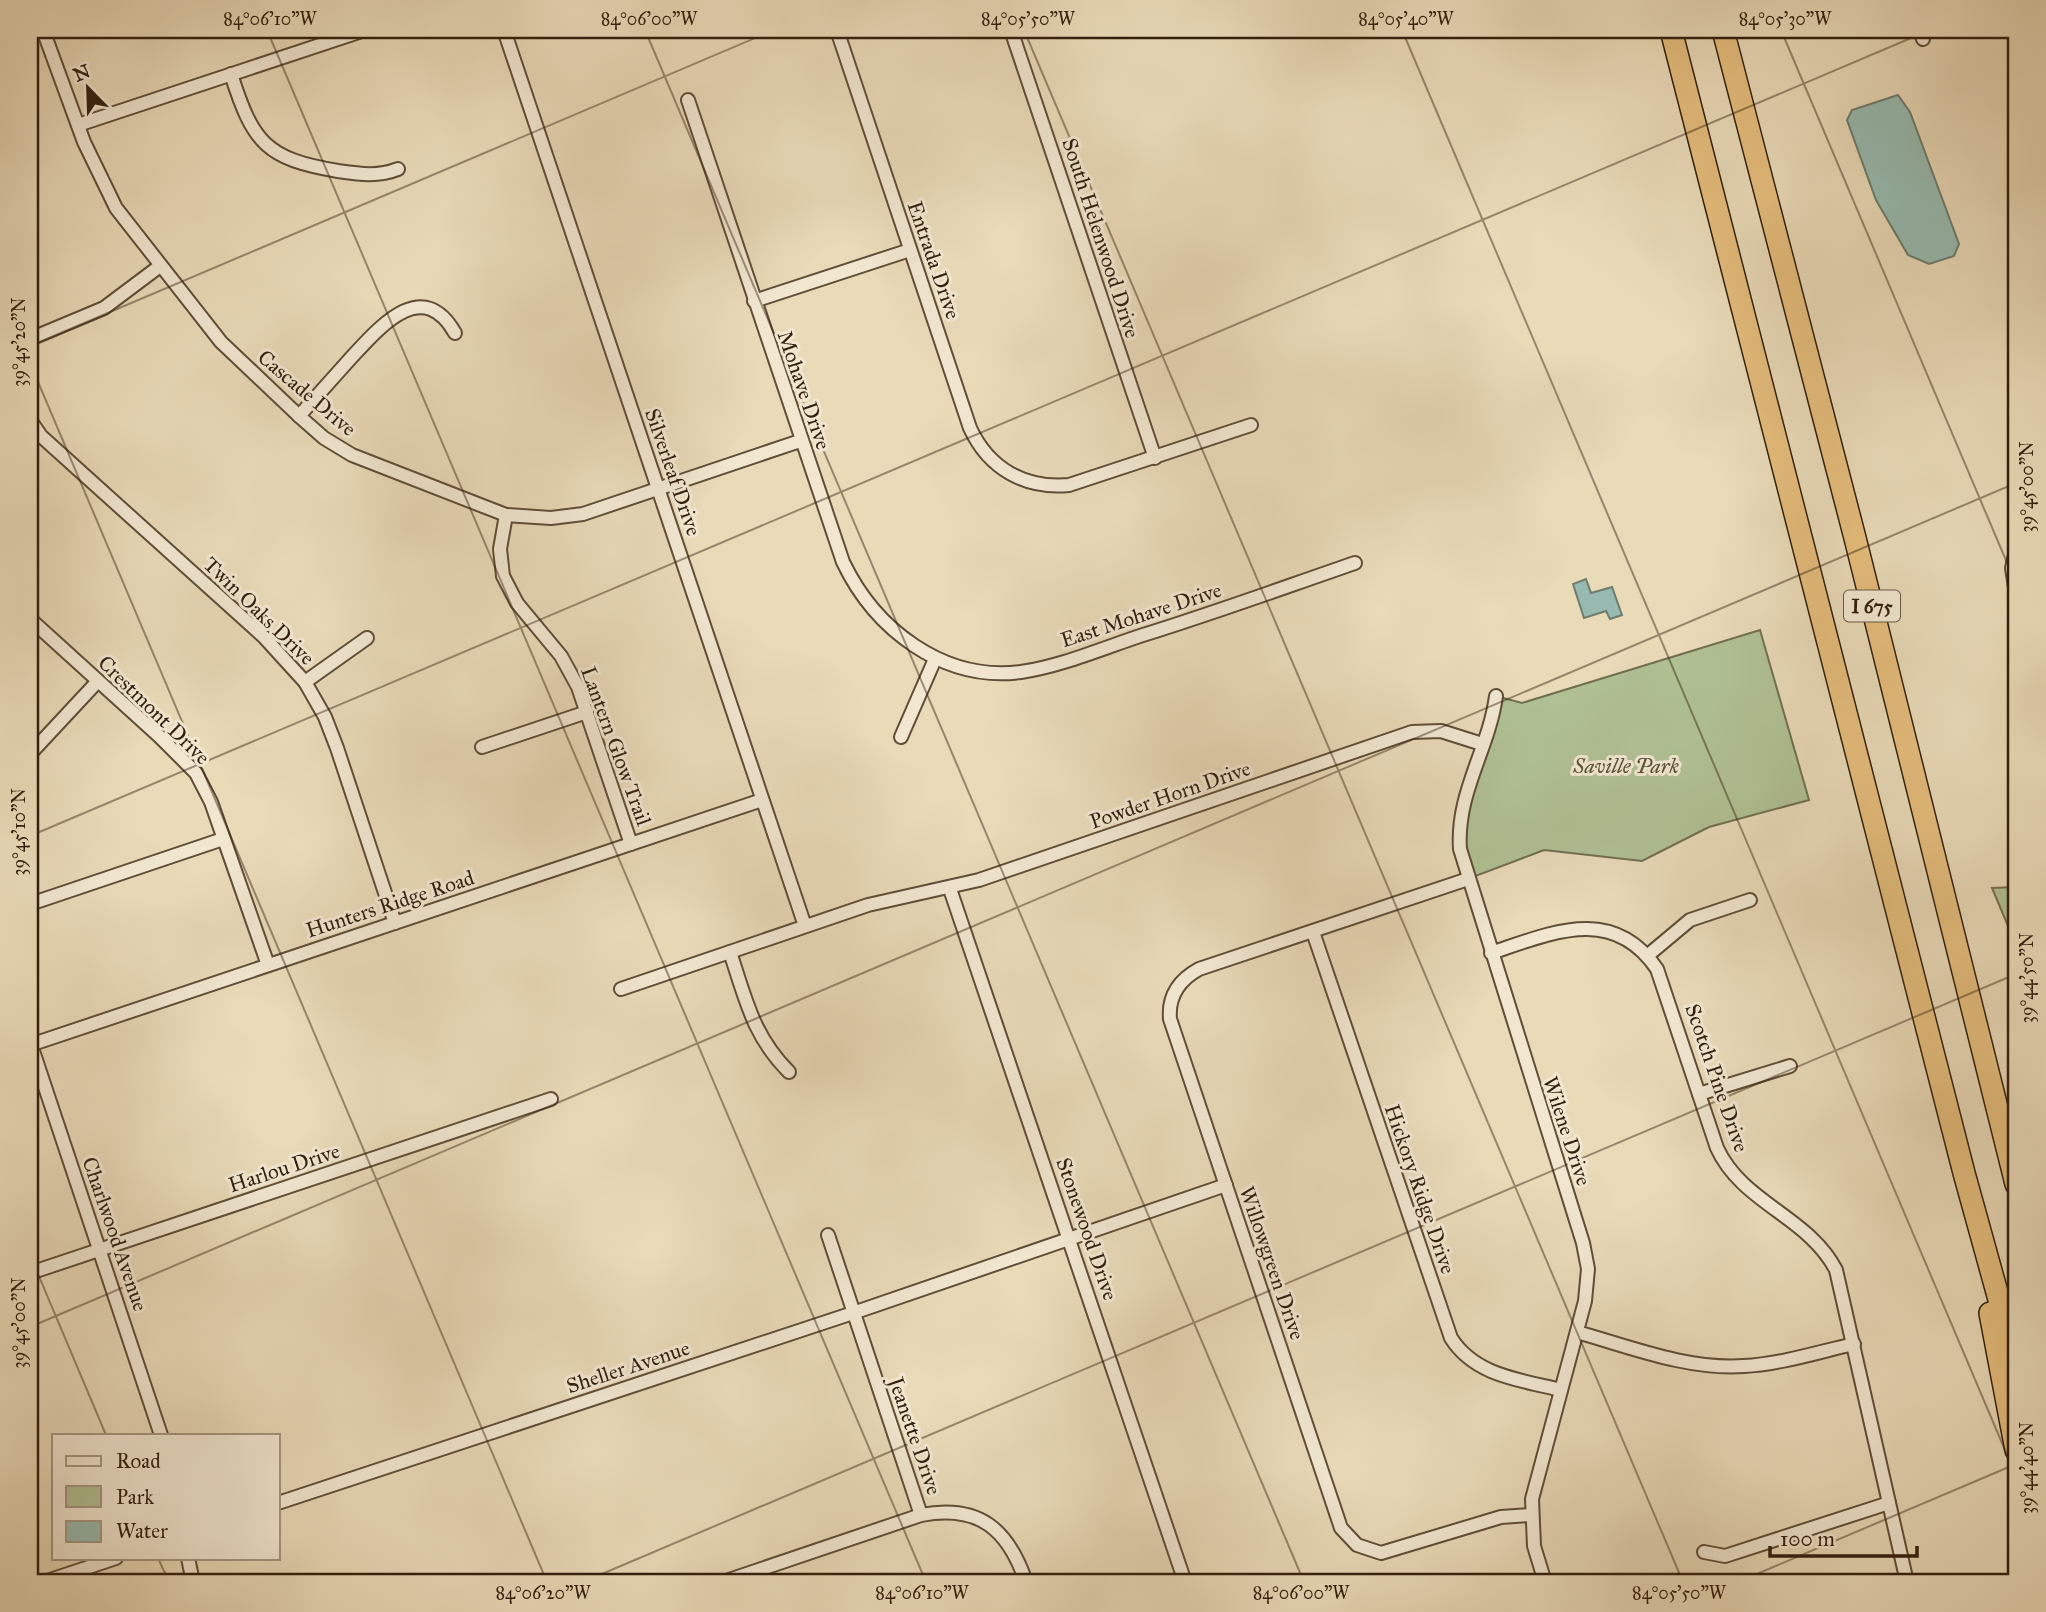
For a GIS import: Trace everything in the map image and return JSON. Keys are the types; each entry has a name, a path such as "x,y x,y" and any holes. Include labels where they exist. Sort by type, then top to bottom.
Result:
{"highway":[{"name":"I 675","path":"1671,30 1964,1173 2016,1361"},
{"name":"I 675","path":"1723,30 1855,538 2016,1184"},
{"path":"1964,1173 2016,1450"}],"street":[{"name":"Cascade Drive","path":"43,30 105,191 221,342 324,438 352,455 506,515 568,517 800,441"},
{"path":"78,125 365,30"},
{"name":"Silverleaf Drive","path":"504,30 805,926"},
{"name":"Entrada Drive","path":"837,30 976,441 997,465 1024,481 1052,487 1069,485 1155,458"},
{"name":"South Helenwood Drive","path":"1011,30 1155,458"},
{"path":"231,74 241,105 256,134 286,158 301,164 358,174 377,174 398,169"},
{"name":"Mohave Drive","path":"688,100 800,441 843,562 855,584 896,632 935,659"},
{"path":"754,302 910,250"},
{"path":"30,338 104,308 160,266"},
{"path":"299,416 373,334 399,313 429,308 442,315 456,333"},
{"name":"Twin Oaks Drive","path":"30,420 41,436 264,637 305,682 337,748 395,923"},
{"path":"1155,458 1251,425"},
{"name":"Lantern Glow Trail","path":"506,515 500,556 508,589 561,656 587,712 631,844"},
{"path":"2016,550 2012,568 2016,594"},
{"name":"East Mohave Drive","path":"935,659 975,670 1004,673 1035,669 1187,622 1355,563"},
{"name":"Crestmont Drive","path":"30,619 195,773 211,802 268,965"},
{"path":"305,682 367,638"},
{"path":"901,737 935,659"},
{"path":"30,754 98,681"},
{"name":"Wilene Drive","path":"1496,696 1493,717 1482,744 1460,819 1460,849 1587,1261 1588,1289 1535,1486 1531,1515 1534,1546 1545,1582"},
{"path":"482,747 587,712"},
{"name":"Powder Horn Drive","path":"621,989 868,905 950,889 1412,732 1441,731 1482,744"},
{"name":"Hunters Ridge Road","path":"31,1045 762,800"},
{"path":"30,904 223,839"},
{"path":"1313,932 1468,879"},
{"name":"Stonewood Drive","path":"950,889 1185,1582"},
{"path":"1647,956 1690,920 1750,900"},
{"name":"Scotch Pine Drive","path":"1491,953 1558,931 1585,928 1619,936 1647,956 1665,984 1717,1148 1728,1168 1745,1187 1812,1237 1830,1258 1840,1282 1907,1582"},
{"name":"Willowgreen Drive","path":"1313,932 1190,974 1173,994 1170,1020 1339,1522 1348,1537 1374,1552 1390,1552 1501,1517 1531,1515"},
{"name":"Hickory Ridge Drive","path":"1313,932 1451,1338 1465,1356 1484,1369 1562,1390"},
{"path":"730,952 756,1030 771,1054 789,1072"},
{"name":"Charlwood Avenue","path":"31,1045 139,1362 161,1434"},
{"path":"1699,1094 1790,1066"},
{"name":"Harlou Drive","path":"30,1273 551,1099"},
{"name":"Sheller Avenue","path":"280,1502 853,1313 1226,1185"},
{"name":"Jeanette Drive","path":"828,1236 921,1515 948,1512 984,1521 1010,1545 1026,1582"},
{"path":"1577,1332 1696,1363 1723,1367 1765,1364 1854,1344"},
{"path":"1704,1552 1726,1556 1889,1503"},
{"path":"723,1582 921,1515"},
{"path":"44,1582 110,1560"},
{"path":"188,1560 193,1582"}],"green space":[{"name":"Saville Park","path":"1760,630 1809,800 1709,827 1642,861 1544,850 1473,877 1465,846 1465,820 1500,697 1522,703"},
{"path":"2016,887 2016,945 1992,888"}],"water":[{"path":"1898,95 1910,112 1959,244 1954,256 1929,264 1908,255 1876,200 1847,120 1852,110"},
{"path":"1586,579 1591,593 1612,587 1622,615 1610,619 1606,611 1584,618 1573,584"}]}
